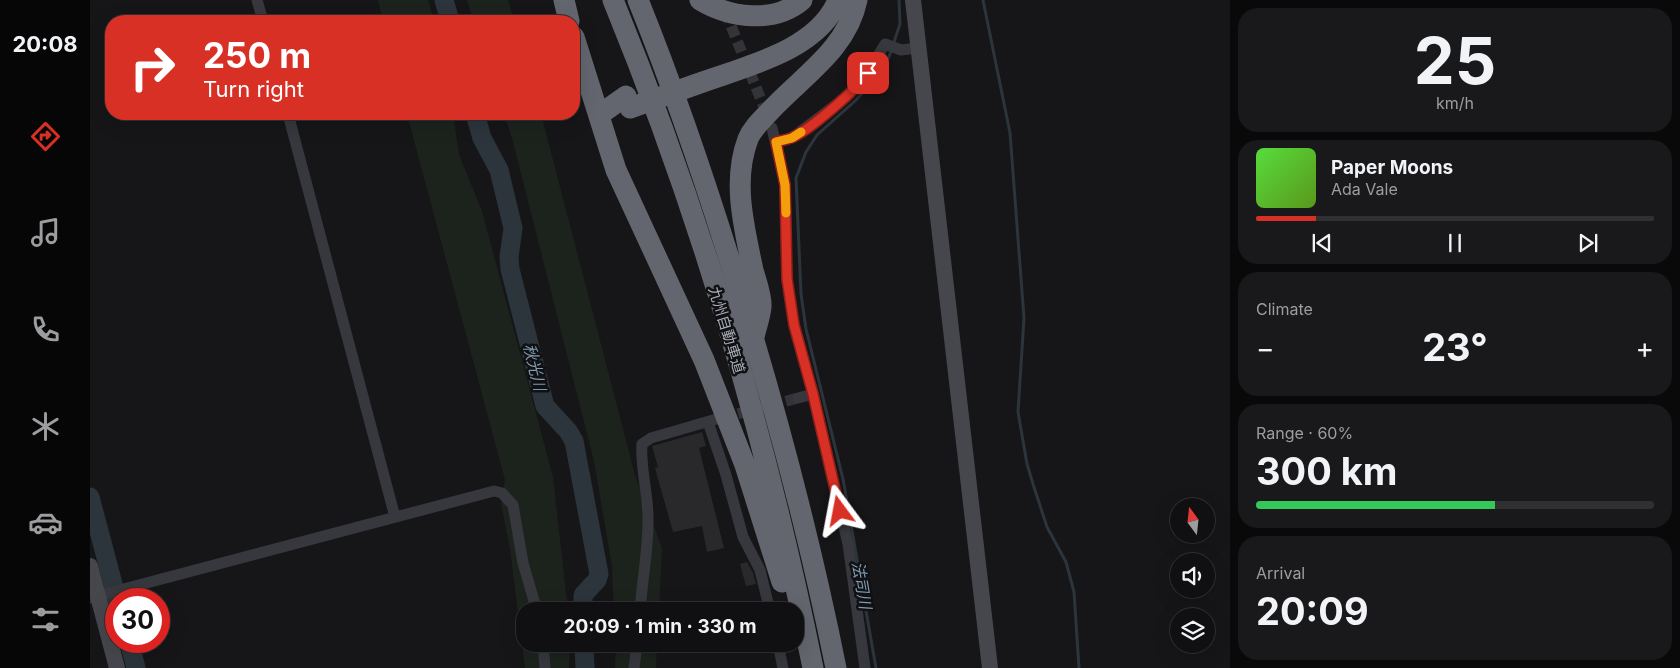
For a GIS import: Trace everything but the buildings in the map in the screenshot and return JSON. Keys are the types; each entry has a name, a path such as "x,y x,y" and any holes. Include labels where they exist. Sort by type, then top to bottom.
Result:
{"highway":[{"path":"564,0 568,15"},
{"name":"九州自動車道","path":"613,0 665,135 741,374 797,591 811,668"},
{"name":"九州自動車道","path":"638,0 686,128 727,249 754,339 794,481 819,582 836,668"},
{"path":"700,0 711,7 753,16 773,15 795,6 802,0"},
{"path":"695,79 779,41 805,26 826,0"},
{"path":"599,115 628,102 695,79 782,53 813,34 834,11 838,0"},
{"path":"754,339 761,306 740,205 742,158 749,137 757,124 784,96 829,56 842,39 854,14 857,0"},
{"path":"580,56 616,170 704,360 738,448 788,602"},
{"path":"804,648 811,668"}],"street":[{"path":"257,0 261,15"},
{"path":"913,0 990,668"},
{"path":"776,142 792,138 845,98 862,82 885,44 901,50 918,48"},
{"path":"290,120 395,517"},
{"path":"772,128 785,185 787,279 794,325 813,394 848,544 865,668"},
{"path":"798,398 813,394"},
{"path":"641,602 648,522 641,455 642,444 651,438 720,418"},
{"path":"708,422 726,475 743,537 760,570 768,602"},
{"path":"94,597 494,491 502,493 513,506 523,563 534,602"},
{"path":"90,566 94,597 117,668"},
{"path":"544,652 545,668"},
{"path":"634,668 635,652"},
{"path":"780,652 783,668"}],"shaded area":[{"path":"378,0 428,0 432,15 382,15"},
{"path":"467,0 508,0 512,15 472,15"},
{"path":"409,120 454,120 459,155 482,211 553,477 567,602 517,602 510,549 501,503 505,480"},
{"path":"506,120 543,120 635,475 662,548 659,602 614,602 612,566 594,461"},
{"path":"523,652 570,652 569,668 525,668"},
{"path":"616,652 657,652 656,668 615,668"}],"waterway":[{"name":"秋光川","path":"444,0 448,15"},
{"name":"法司川","path":"876,668 843,479 806,329 801,294 796,178 806,152 817,135 855,101 880,74 889,57 900,24 899,0"},
{"path":"983,0 1010,133 1024,318 1018,412 1027,464 1033,484 1047,527 1066,562 1074,592 1079,668"},
{"name":"秋光川","path":"477,120 482,138 499,170 513,228 509,257 510,269 545,406 568,431 574,441 599,574 597,580 583,595 583,602"},
{"path":"90,497 114,588"},
{"name":"秋光川","path":"584,652 585,668"},
{"path":"132,653 136,668"}],"tunnel":[{"path":"725,11 768,117"},
{"path":"722,418 798,398"}],"slow traffic":[{"path":"786,213 785,185 776,142 792,138 801,132"}],"route":[{"path":"840,511 813,394 794,325 787,279 785,185 776,142 792,138 805,130 845,98 862,82 868,73"}]}
